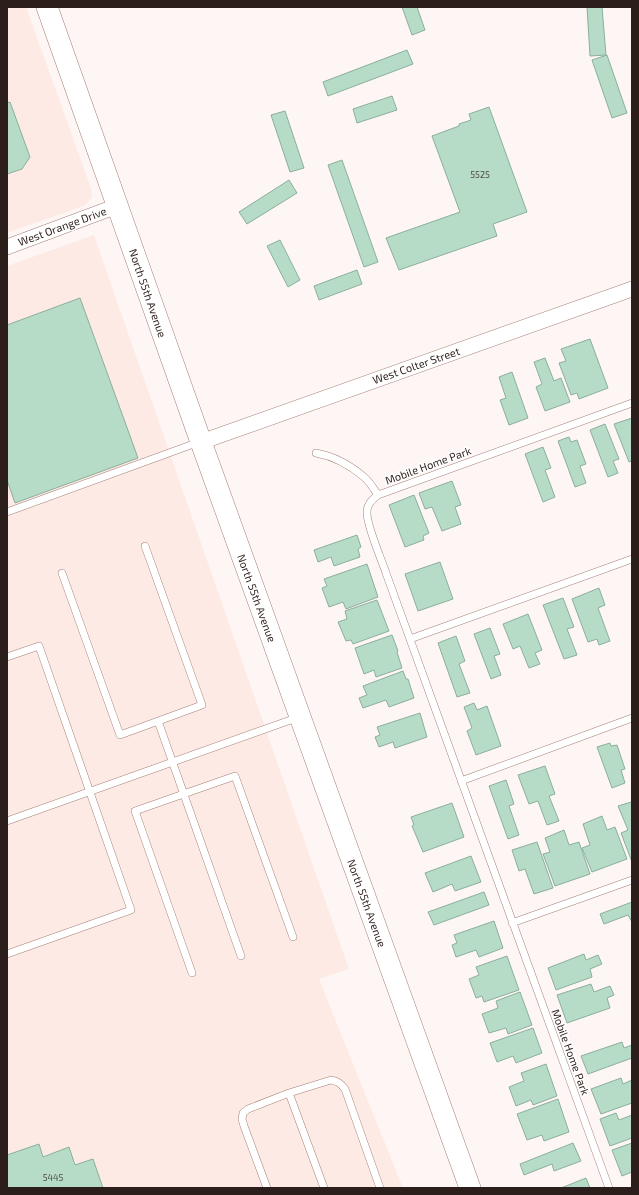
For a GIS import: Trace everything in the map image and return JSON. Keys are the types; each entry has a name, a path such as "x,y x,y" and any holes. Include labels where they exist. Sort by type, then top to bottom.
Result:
{"street":[{"name":"North 55th Avenue","path":"47,7 201,442 470,1188"},
{"name":"West Orange Drive","path":"7,247 118,206"},
{"name":"West Colter Street","path":"201,442 632,289"}],"lane":[{"name":"Mobile Home Park","path":"609,1188 410,639 366,513 370,502 378,495 632,402"},
{"path":"7,512 201,442"},
{"path":"316,453 327,455 366,478 378,495"},
{"path":"62,573 120,735 202,705 145,546"},
{"path":"410,639 632,559"},
{"path":"7,657 39,646 131,910 7,954"},
{"path":"7,822 300,717"},
{"path":"461,780 632,718"},
{"path":"158,721 241,956"},
{"path":"192,973 135,811 235,776 293,937"},
{"path":"512,922 632,880"},
{"path":"267,1188 244,1126 242,1119 243,1113 248,1109 289,1093 331,1080 338,1081 345,1089 380,1188"},
{"path":"289,1093 324,1188"}],"shaded area":[{"path":"7,7 26,7 91,188 92,197 86,205 7,233"},
{"path":"94,235 349,969 319,979 403,1188 7,1188 7,266"}],"building":[{"path":"402,7 417,7 425,30 412,35"},
{"path":"587,7 602,7 606,55 590,56"},
{"path":"407,50 413,64 328,96 323,82"},
{"path":"607,55 627,113 612,118 592,60"},
{"path":"392,96 397,110 357,123 353,109"},
{"path":"10,102 30,157 22,169 7,174 7,103"},
{"path":"489,107 527,212 493,224 497,236 399,270 386,238 460,212 432,136 471,120 469,114"},
{"path":"285,111 304,168 290,172 271,115"},
{"path":"342,160 378,262 364,267 328,165"},
{"path":"289,180 297,193 247,224 239,212"},
{"path":"280,240 300,280 288,287 267,246"},
{"path":"357,270 362,284 319,300 314,286"},
{"path":"80,298 138,458 15,503 7,480 7,325"},
{"path":"590,339 608,388 579,399 577,393 571,395 559,363 566,361 561,349"},
{"path":"545,358 554,381 561,378 570,402 545,411 536,387 542,384 534,362"},
{"path":"512,372 528,418 509,425 500,400 506,398 499,377"},
{"path":"632,418 632,461 629,462 614,424"},
{"path":"605,424 619,459 613,461 618,473 608,477 590,430"},
{"path":"569,437 571,442 577,440 586,464 580,466 586,483 575,487 558,441"},
{"path":"543,447 551,468 545,470 555,497 543,502 525,454"},
{"path":"452,481 461,505 455,507 461,524 442,531 432,507 425,509 419,493"},
{"path":"414,495 429,533 423,536 424,540 405,547 389,505"},
{"path":"357,535 361,547 358,549 360,557 334,566 331,557 318,562 314,550"},
{"path":"440,562 453,599 418,611 405,574"},
{"path":"367,564 378,597 346,609 343,602 329,607 322,588 327,586 324,579"},
{"path":"599,588 605,605 598,608 610,641 599,645 597,639 588,642 572,599"},
{"path":"563,598 574,627 567,629 577,655 564,659 543,605"},
{"path":"377,600 389,631 353,644 351,640 346,641 338,622 347,619 345,611"},
{"path":"528,614 542,650 535,653 540,664 529,668 520,646 513,649 503,624"},
{"path":"490,628 500,654 494,656 501,675 491,679 474,634"},
{"path":"392,635 402,668 376,677 374,670 364,674 355,648"},
{"path":"456,636 465,661 459,664 470,693 457,697 438,643"},
{"path":"403,671 406,679 408,679 414,698 389,707 386,700 363,708 359,698 367,695 363,686"},
{"path":"474,703 477,710 487,706 501,746 476,755 467,731 472,728 464,707"},
{"path":"420,713 427,737 395,748 393,742 379,747 375,737 380,735 377,727"},
{"path":"610,743 611,746 617,745 625,769 621,770 625,783 612,788 597,747"},
{"path":"545,766 555,794 549,796 559,821 547,825 538,801 529,804 518,775"},
{"path":"506,780 514,804 509,806 519,835 508,839 489,786"},
{"path":"631,802 632,862 621,833 628,830 618,806"},
{"path":"452,803 464,837 423,852 412,826 414,825 411,817"},
{"path":"602,816 607,830 615,827 627,859 592,872 582,848 590,845 583,824"},
{"path":"564,830 569,845 579,842 590,874 555,886 543,854 550,852 545,838"},
{"path":"537,842 553,888 534,894 525,869 519,871 512,850"},
{"path":"471,856 481,882 455,891 452,884 433,892 425,873"},
{"path":"484,892 489,905 434,925 428,912"},
{"path":"632,902 632,922 628,915 604,924 600,914"},
{"path":"494,921 503,948 479,957 476,950 456,957 452,945 457,943 454,935"},
{"path":"584,954 586,960 598,955 602,964 590,969 592,977 556,990 548,968"},
{"path":"507,956 519,990 484,1002 482,996 476,998 469,979 479,975 476,967"},
{"path":"591,984 594,992 610,986 614,995 607,998 610,1008 567,1023 557,995"},
{"path":"520,992 532,1025 508,1034 506,1028 489,1033 482,1014 498,1008 496,1001"},
{"path":"533,1028 542,1053 516,1063 513,1056 497,1062 490,1043"},
{"path":"622,1042 624,1048 632,1045 632,1058 588,1074 581,1056"},
{"path":"546,1064 557,1096 533,1105 531,1100 516,1106 509,1087 524,1081 521,1073"},
{"path":"621,1078 623,1084 632,1080 632,1103 601,1114 591,1089"},
{"path":"558,1099 569,1132 544,1141 542,1135 527,1140 517,1114"},
{"path":"616,1113 619,1120 632,1115 632,1138 610,1146 600,1119"},
{"path":"573,1143 581,1161 554,1171 552,1164 524,1175 520,1164"},
{"path":"632,1143 632,1172 622,1176 612,1150"},
{"path":"39,1144 43,1157 69,1147 75,1165 93,1159 103,1188 7,1188 7,1155"},
{"path":"586,1178 590,1188 561,1188"}]}
